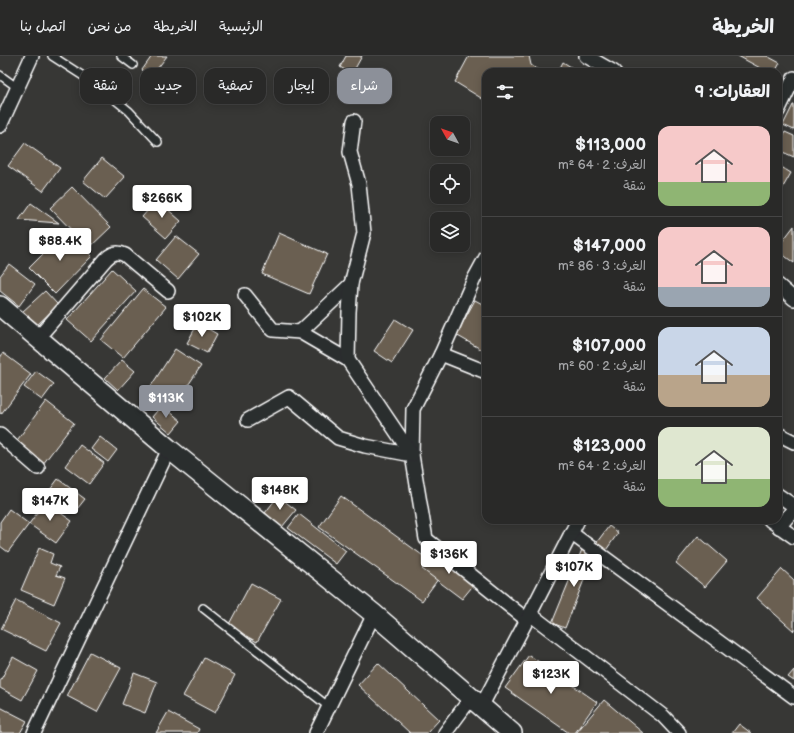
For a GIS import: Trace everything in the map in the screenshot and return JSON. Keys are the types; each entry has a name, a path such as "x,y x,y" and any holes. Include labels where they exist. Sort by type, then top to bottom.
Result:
{"main road":[{"path":"0,306 37,339 169,449 374,614 512,733"}],"street":[{"path":"0,126 32,56"},
{"path":"586,56 607,68"},
{"path":"782,102 794,78"},
{"path":"348,360 351,284 364,233 359,184 350,152 354,121"},
{"path":"37,339 106,258 112,254 119,252 125,255 168,291"},
{"path":"482,265 441,354 413,409 412,456 426,539 528,617 663,716 679,733"},
{"path":"300,332 351,284"},
{"path":"782,288 794,299"},
{"path":"245,296 273,330 300,332 348,360 412,456"},
{"path":"441,354 482,370"},
{"path":"248,420 289,397 338,438 365,446 412,456"},
{"path":"0,436 38,468"},
{"path":"782,436 794,442"},
{"path":"34,733 169,449"},
{"path":"782,497 794,506"},
{"path":"782,518 794,509"},
{"path":"445,733 476,703 528,617 576,524"},
{"path":"776,524 794,537"},
{"path":"571,533 794,697"},
{"path":"316,733 374,614"}],"lane":[{"path":"52,56 107,93 129,111 158,142"},
{"path":"121,56 133,65"},
{"path":"0,75 18,88"},
{"path":"203,608 329,707"}],"building":[{"path":"152,56 167,56 158,68 143,68"},
{"path":"346,56 362,56 355,68 340,67"},
{"path":"469,56 529,56 531,65 535,68 482,68 482,99 455,82"},
{"path":"738,56 767,56 780,63 777,68 760,68"},
{"path":"563,62 573,68 560,68"},
{"path":"794,105 794,130 783,125"},
{"path":"785,132 794,136 794,157 782,152 782,138"},
{"path":"25,143 60,168 43,191 8,166"},
{"path":"102,158 125,177 105,199 83,181"},
{"path":"782,167 791,173 782,189"},
{"path":"72,187 111,227 89,248 50,208"},
{"path":"157,200 181,221 166,238 142,217"},
{"path":"31,203 59,223 19,220"},
{"path":"794,226 794,263 782,254 782,242"},
{"path":"66,231 92,256 55,294 29,268"},
{"path":"279,233 327,254 309,294 262,274"},
{"path":"176,236 199,254 178,279 156,260"},
{"path":"9,264 35,284 19,306 0,291 0,276"},
{"path":"112,269 136,291 91,341 67,320"},
{"path":"143,289 166,307 123,358 101,340"},
{"path":"45,291 58,305 35,327 22,312"},
{"path":"475,300 482,304 482,350 456,335"},
{"path":"395,319 413,330 392,363 374,351"},
{"path":"198,323 217,334 207,353 187,343"},
{"path":"175,349 201,366 174,406 149,389"},
{"path":"3,353 31,374 1,414 0,358"},
{"path":"122,360 135,371 118,390 105,378"},
{"path":"36,371 54,384 42,400 24,387"},
{"path":"46,401 74,423 43,464 15,443"},
{"path":"162,405 181,421 171,433 152,417"},
{"path":"100,437 117,450 108,462 91,449"},
{"path":"80,445 104,463 89,484 65,466"},
{"path":"58,479 85,499 74,513 47,494"},
{"path":"278,496 296,510 282,527 265,513"},
{"path":"341,496 444,571 422,601 319,527"},
{"path":"45,502 72,521 56,543 29,524"},
{"path":"9,509 29,524 8,552 0,546 0,522"},
{"path":"299,514 346,551 336,564 288,528"},
{"path":"609,526 618,533 604,553 594,546"},
{"path":"698,536 727,561 705,587 676,563"},
{"path":"583,547 595,552 565,628 552,623"},
{"path":"39,548 53,554 50,563 60,567 56,575 65,578 54,604 21,590"},
{"path":"440,551 476,582 462,599 422,569"},
{"path":"782,569 794,580 794,631 757,598"},
{"path":"251,583 281,599 257,642 228,626"},
{"path":"16,600 61,623 46,651 1,629"},
{"path":"90,652 121,668 97,712 67,696"},
{"path":"529,655 597,702 575,733 569,733 505,688"},
{"path":"13,657 38,671 22,700 0,688 0,681"},
{"path":"204,658 235,675 215,713 183,696"},
{"path":"378,663 439,720 427,733 410,733 358,685"},
{"path":"794,670 794,681 788,677"},
{"path":"134,673 157,682 145,713 122,704"},
{"path":"604,700 643,733 576,733"},
{"path":"0,707 27,721 20,733 0,733"},
{"path":"168,712 199,729 197,733 156,733"},
{"path":"739,724 751,733 732,733"}]}
